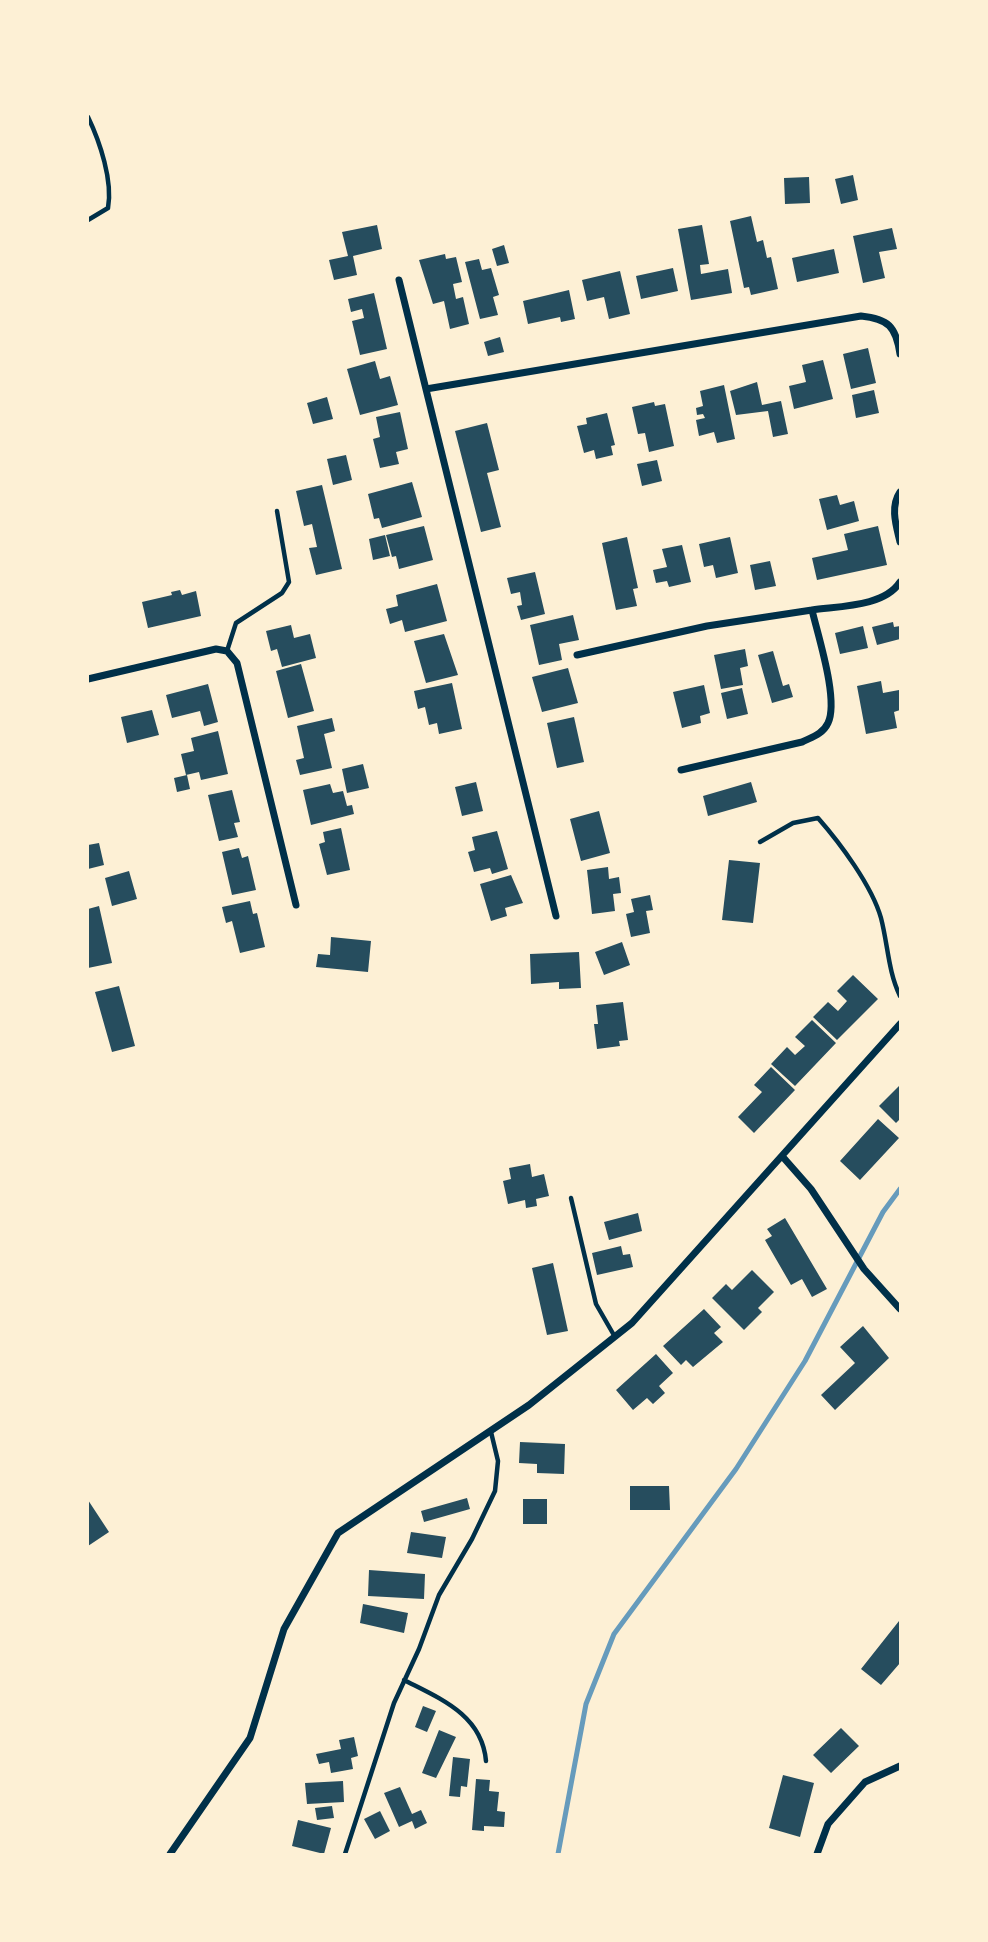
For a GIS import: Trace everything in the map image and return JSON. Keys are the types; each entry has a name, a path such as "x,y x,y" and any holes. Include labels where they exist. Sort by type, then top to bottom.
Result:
{"street":[{"path":"399,280 556,916"},
{"path":"426,389 861,316 880,318 890,325 901,354"},
{"path":"901,492 895,499 895,520 901,542"},
{"path":"578,655 707,626 868,602 896,588 901,582"},
{"path":"681,770 802,742 820,734 829,723 832,703 812,610"},
{"path":"88,679 216,649 227,651 237,663 296,905"},
{"path":"170,1854 250,1738 284,1629 338,1533 529,1405 632,1323 901,1024"},
{"path":"782,1156 811,1189 864,1269 901,1309"},
{"path":"817,1854 828,1824 865,1782 901,1766"}],"lane":[{"path":"88,117 94,130 110,193 108,208 88,220"},
{"path":"227,651 236,623 282,593 289,582 277,511"},
{"path":"760,842 793,823 818,818 843,846 880,916 891,976 901,996"},
{"path":"572,1198 596,1304 615,1337"},
{"path":"345,1854 394,1703 439,1595 472,1539 495,1491 498,1461 491,1431"},
{"path":"404,1681 455,1706 484,1744 486,1761"}],"building":[{"path":"853,175 858,200 841,204 835,179"},
{"path":"809,177 810,203 785,204 784,178"},
{"path":"751,216 757,242 763,240 767,258 771,257 778,289 751,295 749,287 744,288 730,221"},
{"path":"377,225 382,249 353,256 357,275 334,280 329,260 348,256 342,232"},
{"path":"702,225 709,264 700,265 701,274 728,269 732,293 691,300 678,229"},
{"path":"892,228 897,249 879,252 885,278 863,283 853,236"},
{"path":"504,245 509,263 497,266 492,249"},
{"path":"834,249 839,273 797,282 792,258"},
{"path":"445,254 446,259 456,257 462,282 453,284 456,299 463,297 469,324 450,329 444,301 433,304 419,260"},
{"path":"479,259 482,270 491,268 499,295 493,297 498,315 480,319 465,262"},
{"path":"673,268 678,291 641,299 636,276"},
{"path":"620,271 630,314 609,319 604,297 587,301 582,280"},
{"path":"569,290 575,319 561,322 560,317 528,324 523,301"},
{"path":"374,293 387,349 360,355 352,321 364,318 362,309 351,312 348,299"},
{"path":"500,337 504,352 488,356 484,342"},
{"path":"868,348 876,383 851,389 843,354"},
{"path":"823,360 833,399 794,409 789,386 806,382 802,365"},
{"path":"375,361 380,379 390,376 398,405 360,415 347,369"},
{"path":"757,382 762,405 781,401 788,434 773,437 768,411 736,415 730,391"},
{"path":"724,385 735,439 717,443 714,432 699,436 696,420 705,418 703,414 697,415 696,408 703,406 700,391"},
{"path":"874,390 879,413 856,418 852,395"},
{"path":"327,397 333,419 313,424 307,403"},
{"path":"654,402 655,406 665,404 674,446 649,452 645,433 638,434 632,407"},
{"path":"400,412 408,449 396,452 399,464 380,468 373,439 380,437 376,417"},
{"path":"607,413 615,445 611,446 613,455 596,459 594,450 584,453 577,426 587,424 586,418"},
{"path":"487,423 499,470 487,473 501,527 481,532 455,431"},
{"path":"346,455 352,480 333,485 327,459"},
{"path":"657,460 662,481 642,486 637,464"},
{"path":"412,482 422,517 382,528 379,518 374,519 368,494"},
{"path":"322,485 342,569 316,575 309,548 317,547 312,524 304,526 296,491"},
{"path":"837,495 840,505 854,501 859,521 827,530 819,499"},
{"path":"424,526 433,560 399,569 396,556 392,557 386,535"},
{"path":"878,526 887,565 817,580 812,558 848,550 844,534"},
{"path":"385,535 390,556 373,560 369,539"},
{"path":"627,537 638,588 633,589 637,606 616,610 602,543"},
{"path":"730,537 738,573 716,578 713,565 704,567 699,544"},
{"path":"682,545 691,582 669,587 667,581 656,583 653,570 667,567 662,549"},
{"path":"770,561 776,586 755,590 750,565"},
{"path":"535,572 545,614 521,620 517,606 522,605 520,592 511,594 507,578"},
{"path":"437,584 447,621 405,632 402,620 390,624 386,609 398,606 396,595"},
{"path":"180,590 182,595 196,591 201,616 148,628 142,602 172,595 171,592"},
{"path":"573,615 579,640 559,644 562,660 539,665 530,625"},
{"path":"893,622 894,627 900,626 900,639 877,645 872,627"},
{"path":"291,625 294,638 310,634 316,658 282,667 277,649 271,651 266,631"},
{"path":"863,626 868,648 840,654 835,633"},
{"path":"444,634 458,675 426,683 414,641"},
{"path":"745,649 748,666 740,668 743,685 721,689 714,655"},
{"path":"773,651 783,686 789,684 793,697 772,703 758,655"},
{"path":"301,664 314,711 288,718 276,671"},
{"path":"568,668 578,703 542,712 532,677"},
{"path":"881,681 883,693 899,690 900,710 894,712 897,728 866,734 857,686"},
{"path":"452,683 462,729 439,734 437,723 429,725 425,707 418,709 414,691"},
{"path":"208,684 218,722 204,726 200,711 172,718 166,695"},
{"path":"704,685 710,713 700,716 701,723 682,728 673,692"},
{"path":"742,688 748,714 727,719 721,693"},
{"path":"152,710 159,735 127,743 121,717"},
{"path":"574,717 584,762 557,768 547,723"},
{"path":"332,718 335,731 324,734 332,768 300,775 296,760 304,758 297,726"},
{"path":"218,731 228,774 201,780 199,772 186,775 181,754 194,751 191,738"},
{"path":"363,764 369,788 347,793 342,769"},
{"path":"187,775 190,789 177,792 174,778"},
{"path":"476,782 483,811 462,816 455,787"},
{"path":"751,782 757,802 708,816 703,796"},
{"path":"330,784 333,793 343,791 347,806 352,805 354,814 311,825 303,790"},
{"path":"232,790 240,822 234,823 238,837 219,841 208,795"},
{"path":"599,811 610,853 581,861 570,819"},
{"path":"341,828 350,870 327,875 319,844 325,842 323,832"},
{"path":"497,831 508,869 492,874 490,868 474,872 468,852 475,850 472,837"},
{"path":"99,843 104,865 88,869 88,845"},
{"path":"239,848 242,858 248,856 256,890 232,895 222,852"},
{"path":"729,860 760,863 753,923 722,920"},
{"path":"608,867 609,879 619,877 621,893 613,894 615,911 592,914 587,870"},
{"path":"129,871 137,899 112,906 105,878"},
{"path":"511,875 523,903 505,908 507,916 491,921 480,884"},
{"path":"650,895 653,910 646,911 650,933 631,937 626,914 634,912 631,899"},
{"path":"250,901 253,914 257,913 265,947 240,953 232,921 226,923 222,907"},
{"path":"99,906 112,963 88,968 88,909"},
{"path":"331,937 371,941 368,972 316,967 318,954 330,955"},
{"path":"622,942 630,965 604,975 595,952"},
{"path":"579,952 581,988 559,989 559,982 531,984 530,954"},
{"path":"853,975 878,999 837,1040 813,1017 828,1002 838,1011 847,1001 837,991"},
{"path":"119,986 135,1046 112,1052 95,992"},
{"path":"623,1002 628,1040 619,1041 620,1046 597,1049 594,1024 598,1024 596,1005"},
{"path":"812,1020 836,1043 795,1086 771,1064 787,1047 795,1055 805,1046 795,1037"},
{"path":"771,1067 795,1090 754,1133 738,1117 762,1092 754,1085"},
{"path":"900,1085 900,1119 896,1123 879,1106"},
{"path":"878,1119 899,1138 860,1180 840,1161"},
{"path":"530,1164 532,1177 544,1174 549,1196 536,1199 537,1206 526,1208 525,1200 508,1204 503,1181 511,1179 509,1168"},
{"path":"638,1213 642,1231 609,1240 604,1222"},
{"path":"785,1218 827,1289 812,1297 802,1279 791,1285 765,1240 772,1236 767,1229"},
{"path":"621,1246 623,1255 630,1254 633,1267 597,1275 592,1253"},
{"path":"553,1263 568,1331 547,1335 532,1268"},
{"path":"752,1270 774,1292 758,1308 762,1312 744,1330 712,1298 726,1284 732,1290"},
{"path":"704,1309 721,1327 714,1333 723,1342 693,1367 686,1360 681,1365 663,1346"},
{"path":"863,1326 889,1358 835,1410 821,1395 855,1363 840,1347"},
{"path":"656,1354 673,1373 659,1386 665,1393 653,1404 647,1398 633,1410 616,1390"},
{"path":"520,1442 565,1444 564,1474 537,1473 537,1464 519,1463"},
{"path":"630,1486 669,1486 670,1510 630,1510"},
{"path":"467,1498 470,1509 424,1522 421,1511"},
{"path":"523,1499 547,1499 547,1524 523,1524"},
{"path":"88,1500 109,1532 88,1546"},
{"path":"411,1532 446,1537 442,1558 407,1553"},
{"path":"369,1570 425,1574 424,1599 368,1596"},
{"path":"363,1604 408,1613 404,1633 360,1623"},
{"path":"899,1621 900,1663 881,1685 861,1669"},
{"path":"423,1706 436,1711 427,1732 415,1727"},
{"path":"841,1728 859,1746 831,1773 813,1755"},
{"path":"439,1730 456,1737 436,1778 422,1773"},
{"path":"354,1737 358,1756 351,1758 353,1769 331,1773 329,1762 319,1764 316,1754 341,1749 339,1740"},
{"path":"453,1757 470,1759 467,1787 461,1786 460,1797 449,1796"},
{"path":"783,1775 814,1783 800,1837 769,1828"},
{"path":"476,1779 490,1780 489,1791 499,1792 497,1811 505,1812 504,1827 484,1826 484,1831 472,1830"},
{"path":"343,1781 344,1802 307,1804 305,1783"},
{"path":"400,1787 412,1814 421,1810 427,1823 415,1829 412,1821 399,1827 384,1793"},
{"path":"332,1806 334,1818 317,1820 315,1808"},
{"path":"380,1811 390,1831 375,1839 364,1819"},
{"path":"298,1820 331,1828 324,1854 292,1846"}],"waterway":[{"path":"558,1854 586,1704 614,1634 736,1469 805,1361 883,1212 900,1189"}]}
